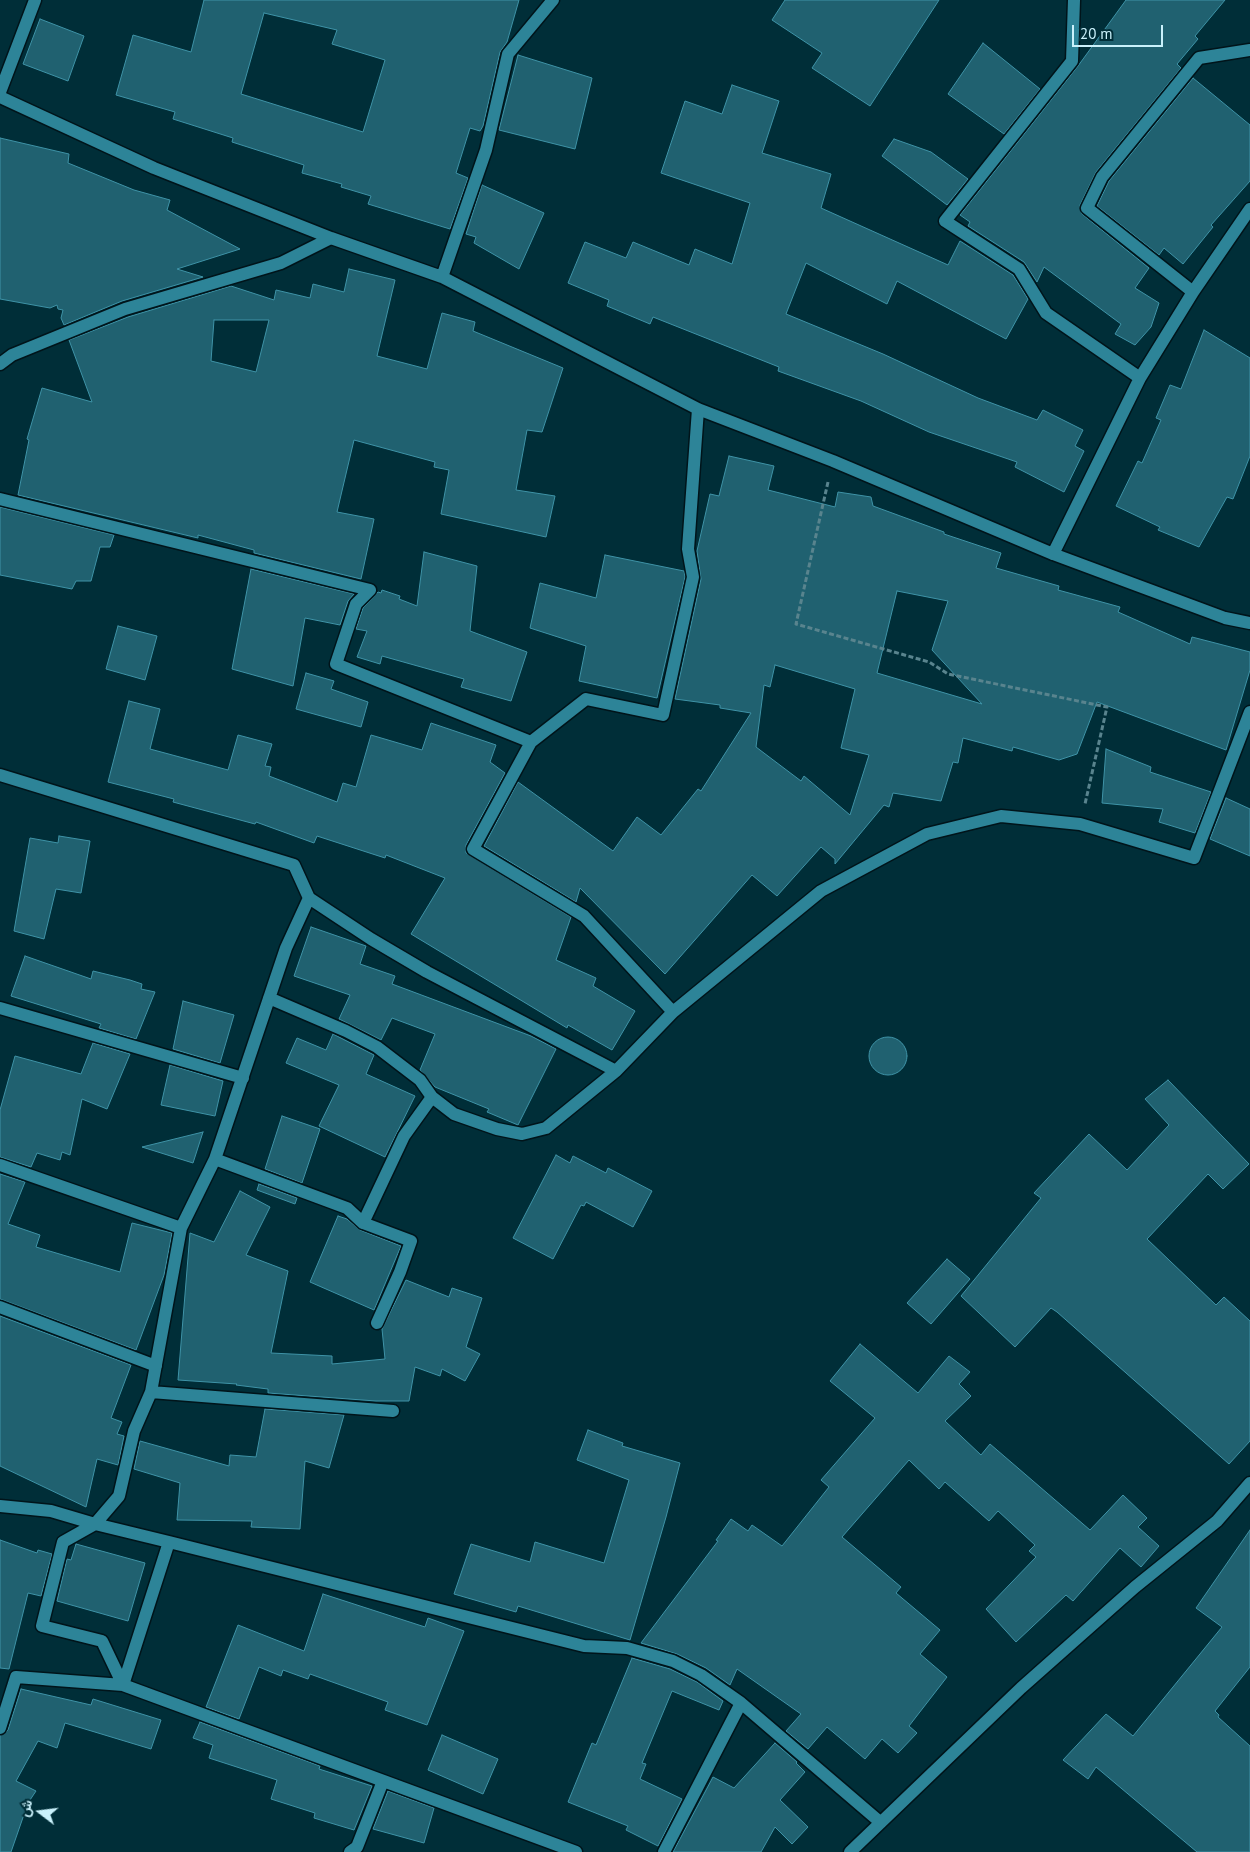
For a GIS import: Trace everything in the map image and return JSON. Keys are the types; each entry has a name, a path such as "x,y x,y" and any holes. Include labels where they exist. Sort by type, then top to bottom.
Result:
{"street":[{"path":"0,92 35,0"},
{"path":"442,277 486,150 508,54 553,0"},
{"path":"1074,0 1072,61 945,221 1019,269 1046,313 1140,378"},
{"path":"1193,292 1087,208 1102,177 1199,58 1250,50"},
{"path":"0,97 154,168 331,238 442,277 698,409 833,461 1053,554 1225,618 1250,623"},
{"path":"1053,554 1140,378 1193,292 1250,209"},
{"path":"0,364 12,355 125,309 280,264 331,238"},
{"path":"673,1012 584,916 473,849 531,742 586,699 664,715 693,577 688,550 698,409"},
{"path":"0,499 370,590 356,604 336,664 531,742"},
{"path":"269,998 346,1031 377,1047 420,1080 432,1097 454,1114 497,1129 522,1134 546,1128 616,1070 673,1012 822,891 927,834 1001,816 1080,824 1194,858 1250,712"},
{"path":"0,775 294,865 309,898 371,940 427,972 616,1070"},
{"path":"123,1684 102,1642 42,1626 63,1542 95,1524 119,1496 134,1430 151,1392 181,1228 216,1159 286,948 309,898"},
{"path":"0,1008 243,1078"},
{"path":"363,1223 404,1136 432,1097"},
{"path":"216,1159 347,1208 363,1223 411,1241 400,1272 377,1323"},
{"path":"0,1165 181,1228"},
{"path":"0,1307 156,1366"},
{"path":"151,1392 393,1412"},
{"path":"850,1852 1020,1688 1135,1587 1217,1521 1250,1483"},
{"path":"0,1506 51,1511 95,1524 574,1644 627,1648 673,1661 694,1671 741,1702 880,1822"},
{"path":"123,1684 169,1542"},
{"path":"0,1728 16,1677 123,1684 576,1852"},
{"path":"664,1852 741,1702"},
{"path":"350,1852 357,1847 383,1781"}],"path":[{"path":"833,461 796,624 930,662 948,674 1107,707 1080,824"}],"building":[{"path":"204,0 519,0 507,42 500,52 483,126 480,131 470,128 456,173 468,178 450,229 368,204 371,196 341,187 342,184 302,173 304,165 232,142 233,138 173,119 175,112 116,95 133,35 191,52","holes":["264,13 337,30 332,44 385,60 363,132 241,94"]},
{"path":"785,0 939,0 870,106 812,68 822,53 772,20"},
{"path":"1126,0 1225,0 1195,36 1198,39 1177,64 1181,68 1096,172 1080,205 1082,214 1149,268 1135,288 1159,303 1151,327 1135,345 1115,334 1121,324 1044,267 1037,282 1024,262 968,226 970,222 960,215 1078,66"},
{"path":"40,19 84,36 68,81 23,64"},
{"path":"983,43 1040,89 1004,134 948,94"},
{"path":"518,55 592,78 575,149 499,130"},
{"path":"1193,78 1250,125 1250,181 1211,225 1213,227 1183,264 1164,248 1159,255 1097,206 1109,181"},
{"path":"732,85 779,101 762,153 831,174 821,208 948,265 960,241 1013,275 1028,299 1006,339 897,281 887,304 806,263 786,314 883,354 978,398 1037,420 1043,410 1083,430 1075,446 1084,451 1064,492 1015,467 1017,462 929,432 861,401 778,371 779,367 653,317 650,324 607,306 609,300 568,283 585,242 626,258 633,242 689,265 695,249 732,264 750,203 661,173 685,101 722,114"},
{"path":"0,138 69,154 68,163 134,190 170,200 167,210 240,249 177,269 203,277 122,301 64,325 61,318 63,310 58,309 57,305 50,308 0,299"},
{"path":"894,139 931,152 968,179 947,205 882,156"},
{"path":"482,185 544,213 519,269 474,243 476,237 466,234"},
{"path":"349,269 395,280 377,356 427,369 442,313 475,322 473,331 563,368 542,432 527,430 516,490 555,496 546,537 441,514 449,470 434,467 435,462 354,440 337,512 374,519 361,579 254,553 254,550 198,535 198,538 18,495 29,440 27,439 42,388 92,402 69,340 128,317 231,286 274,300 276,290 310,298 313,284 344,292","holes":["214,320 269,320 256,372 211,361"]},
{"path":"1204,330 1250,358 1250,456 1233,499 1227,497 1199,547 1158,530 1160,527 1116,506 1138,461 1142,463 1161,420 1156,418 1170,385 1181,389"},
{"path":"729,456 774,466 768,490 835,507 838,492 871,497 873,506 944,532 944,534 1001,553 996,568 1059,586 1058,590 1120,607 1118,612 1190,644 1192,637 1250,652 1250,670 1226,750 1097,702 1077,754 1059,760 1013,747 1012,751 963,738 958,763 953,762 941,801 893,793 889,807 884,805 835,864 835,859 821,847 777,896 752,875 665,974 580,888 576,902 484,846 518,782 613,851 637,817 661,835 698,789 701,791 751,713 720,708 720,705 675,699 701,579 697,551 710,494 719,496","holes":["897,591 948,601 932,650 982,704 877,673","775,665 855,689 841,748 869,755 850,815 804,776 801,781 756,747 764,685 770,687"]},
{"path":"0,507 114,535 110,547 100,547 91,581 76,581 72,589 0,575"},
{"path":"424,552 477,566 470,631 527,652 511,701 461,687 464,679 382,656 380,664 357,657 367,631 356,629 363,608 378,592 381,593 382,590 400,596 399,599 417,606"},
{"path":"605,555 684,571 685,577 657,698 579,681 586,646 530,628 540,583 596,598"},
{"path":"251,569 354,594 348,601 340,625 305,618 293,686 232,669"},
{"path":"118,626 157,636 145,680 106,669"},
{"path":"306,673 334,681 331,689 368,702 361,727 296,709"},
{"path":"129,701 160,709 150,749 228,770 238,735 272,744 265,766 271,767 269,776 337,802 343,783 356,787 371,735 422,750 431,723 496,745 490,762 505,773 466,845 466,853 571,917 556,960 596,978 593,986 635,1011 612,1050 568,1025 567,1028 411,934 445,878 386,855 385,858 317,836 314,843 256,822 255,824 173,802 174,799 108,782"},
{"path":"1106,749 1151,767 1150,772 1211,792 1195,833 1159,822 1163,809 1102,803"},
{"path":"1226,798 1250,809 1250,856 1210,839"},
{"path":"59,836 90,841 81,893 56,889 44,939 14,931 30,838 58,843"},
{"path":"311,927 366,946 360,964 395,976 392,984 531,1036 556,1049 518,1125 487,1112 489,1109 435,1087 420,1070 435,1034 392,1018 381,1040 339,1019 350,995 294,976"},
{"path":"25,956 91,979 93,971 130,980 142,984 141,989 155,992 136,1039 99,1028 101,1024 11,996"},
{"path":"183,1001 234,1015 220,1063 173,1049"},
{"path":"333,1034 374,1055 366,1074 415,1096 385,1157 319,1126 339,1085 286,1063 297,1038 326,1050"},
{"path":"888,1037 901,1043 907,1056 901,1069 888,1075 875,1069 869,1056 875,1043"},
{"path":"93,1043 130,1054 107,1109 82,1099 70,1155 62,1152 60,1160 37,1153 31,1167 0,1157 0,1110 15,1056 81,1074"},
{"path":"170,1065 223,1081 215,1116 161,1105"},
{"path":"1168,1080 1249,1164 1223,1189 1208,1174 1147,1239 1216,1305 1224,1297 1250,1321 1250,1441 1229,1464 1051,1308 1015,1347 961,1296 1041,1198 1034,1193 1089,1134 1127,1170 1169,1125 1145,1099"},
{"path":"282,1116 320,1129 302,1183 265,1169"},
{"path":"203,1132 193,1163 142,1147"},
{"path":"556,1155 570,1163 573,1156 606,1173 608,1168 652,1191 633,1227 586,1202 584,1206 581,1205 553,1259 513,1238"},
{"path":"0,1174 25,1182 8,1224 40,1235 36,1247 120,1272 132,1223 172,1233 164,1275 136,1350 0,1299"},
{"path":"259,1184 297,1198 295,1204 257,1190"},
{"path":"240,1191 270,1207 246,1255 288,1271 271,1353 332,1356 332,1364 385,1359 382,1329 406,1280 449,1297 452,1288 482,1298 466,1347 480,1354 465,1381 442,1369 440,1376 415,1367 409,1401 376,1401 268,1393 268,1389 237,1384 178,1380 190,1233 214,1242"},
{"path":"338,1216 347,1219 360,1230 401,1246 374,1310 310,1282"},
{"path":"947,1259 970,1279 931,1324 907,1303"},
{"path":"0,1316 131,1365 111,1418 122,1422 117,1434 124,1436 118,1465 97,1459 86,1507 0,1466"},
{"path":"860,1344 918,1393 949,1356 970,1372 959,1384 971,1396 945,1421 981,1455 990,1444 1090,1530 1123,1495 1147,1518 1138,1527 1159,1546 1141,1567 1120,1548 1073,1601 1066,1595 1016,1642 986,1609 1036,1557 1029,1551 1035,1545 998,1511 989,1521 945,1482 939,1489 909,1460 842,1537 901,1587 896,1593 940,1630 920,1654 947,1677 909,1726 917,1733 898,1753 882,1739 865,1759 827,1727 808,1749 786,1731 801,1714 737,1669 730,1685 706,1668 677,1654 641,1643 718,1541 716,1540 731,1519 748,1531 752,1525 782,1546 829,1487 821,1480 875,1418 830,1381"},
{"path":"265,1409 344,1415 329,1468 305,1461 300,1529 251,1527 252,1521 177,1520 180,1483 134,1469 140,1441 229,1466 230,1455 256,1457"},
{"path":"588,1430 623,1443 622,1446 680,1463 630,1640 518,1606 516,1612 454,1594 471,1544 530,1562 535,1542 604,1563 629,1480 577,1460"},
{"path":"1250,1530 1250,1667 1215,1711 1219,1715 1218,1717 1250,1746 1250,1852 1197,1852 1096,1767 1088,1779 1063,1760 1106,1714 1133,1736 1222,1627 1196,1608"},
{"path":"0,1540 37,1553 38,1550 52,1554 41,1596 28,1593 9,1669 0,1668"},
{"path":"76,1544 145,1563 128,1621 57,1601 67,1559 71,1560"},
{"path":"323,1594 425,1627 428,1618 464,1631 427,1725 385,1710 388,1702 310,1674 308,1679 283,1670 281,1676 259,1667 239,1719 206,1707 238,1625 304,1651"},
{"path":"632,1658 670,1669 697,1682 723,1701 719,1710 672,1691 642,1763 646,1764 640,1779 682,1799 658,1846 626,1830 628,1826 568,1802 592,1743 596,1745"},
{"path":"21,1689 91,1705 93,1699 161,1720 151,1749 65,1723 57,1748 38,1741 16,1781 36,1791 28,1803 11,1852 0,1852 0,1736 8,1730"},
{"path":"200,1722 320,1766 319,1769 372,1786 354,1830 314,1818 315,1813 271,1799 277,1780 209,1758 213,1745 193,1738"},
{"path":"442,1735 498,1759 483,1794 428,1770"},
{"path":"775,1743 797,1762 805,1772 780,1800 808,1827 792,1844 775,1827 761,1852 673,1852 713,1777 734,1788"},
{"path":"388,1791 434,1808 424,1843 373,1829"}]}
